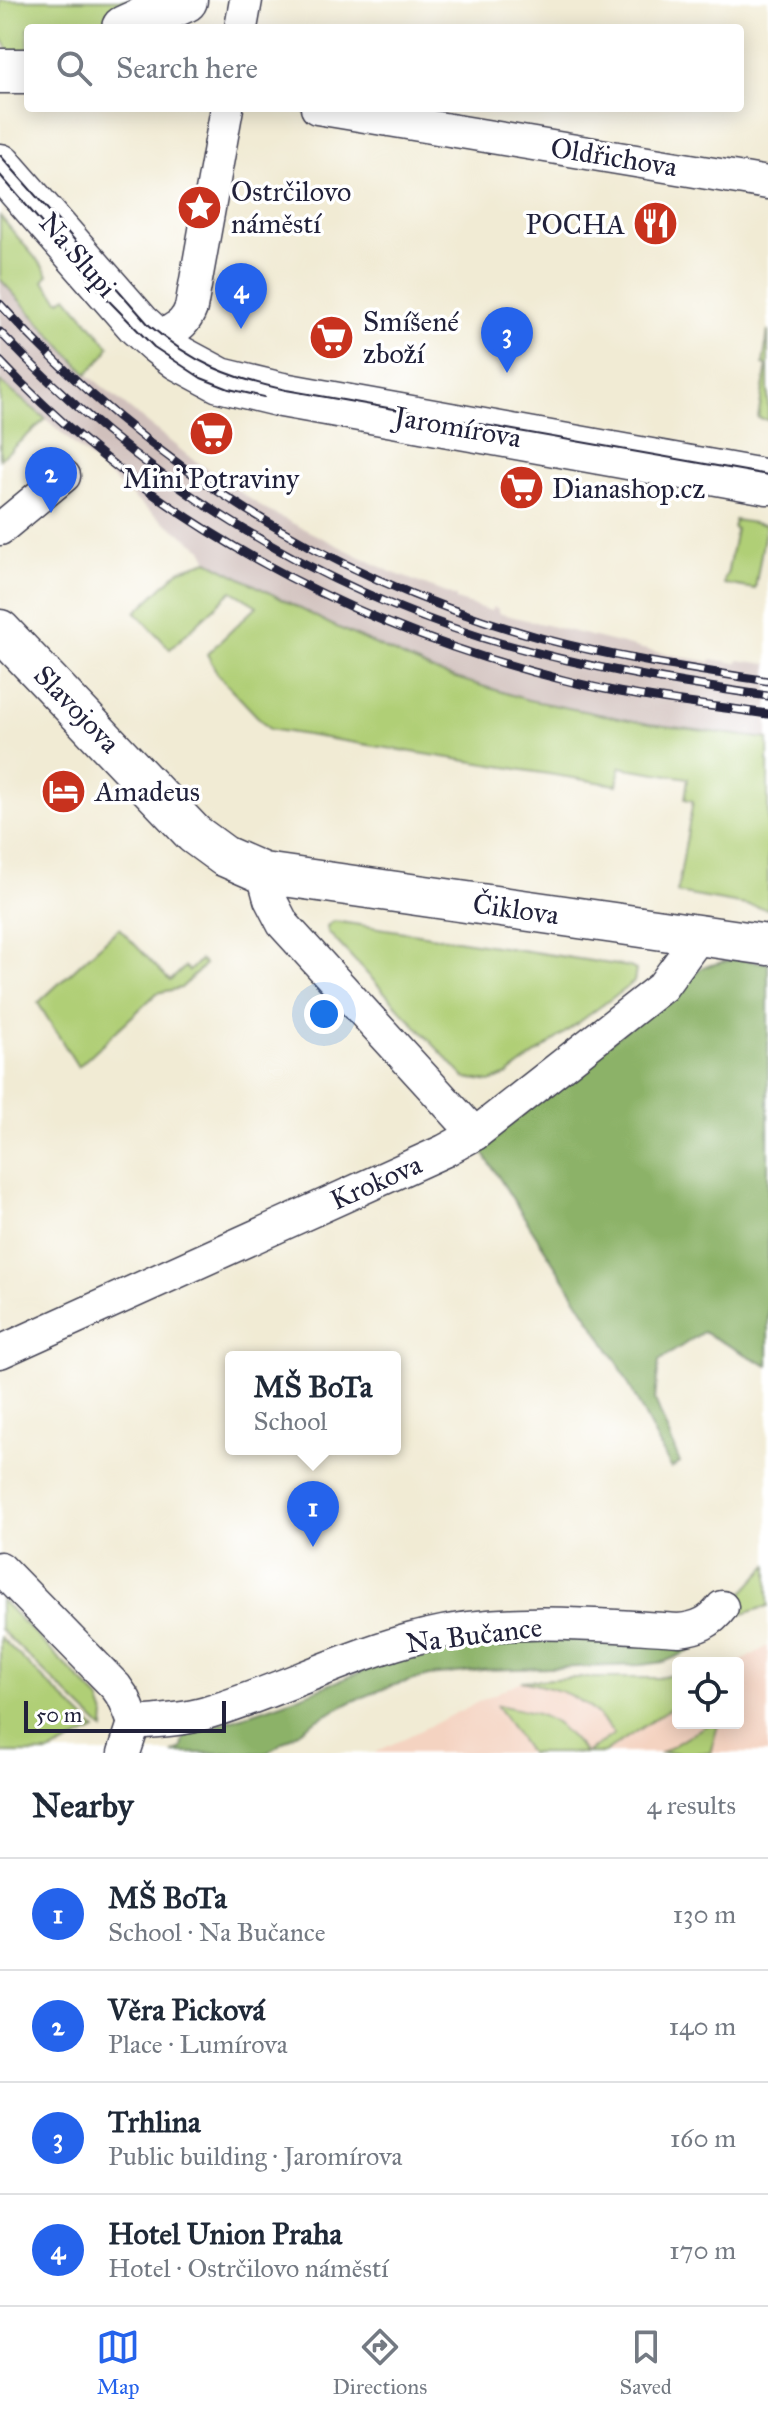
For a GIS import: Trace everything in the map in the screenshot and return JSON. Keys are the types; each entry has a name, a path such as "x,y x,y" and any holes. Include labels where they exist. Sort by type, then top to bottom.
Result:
{"main road":[{"path":"133,24 185,0"},
{"path":"0,71 24,71"},
{"name":"Na Slupi","path":"0,166 139,325 158,342"},
{"name":"Jaromírova","path":"158,342 208,374 244,388 768,482"}],"street":[{"path":"242,24 246,0"},
{"path":"158,342 179,327 191,308 226,112"},
{"name":"Oldřichova","path":"341,112 768,183"},
{"path":"0,529 64,476"},
{"name":"Slavojova","path":"0,630 194,834 224,856 263,873"},
{"path":"263,873 270,899 283,924 475,1134"},
{"name":"Čiklova","path":"263,873 768,945"},
{"name":"Krokova","path":"0,1352 444,1151 475,1134 662,987 700,935"},
{"path":"0,1568 116,1687 125,1700 129,1738"},
{"name":"Na Bučance","path":"129,1738 175,1719 205,1713 340,1663 427,1635 537,1624 679,1630 702,1625 722,1607"}],"shaded area":[{"path":"0,279 87,374 187,455 266,510 391,572 456,597 456,600 491,611 493,607 498,609 498,613 651,651 710,662 711,659 768,664 768,739 649,724 527,700 436,672 330,624 208,561 202,549 145,508 0,382"},
{"path":"768,1646 768,1753 374,1753 521,1681 577,1697 614,1734 672,1695 672,1729 744,1729 744,1660"}],"green space":[{"path":"0,0 152,0 106,24 24,24 24,55 12,56 0,35"},
{"path":"0,216 43,267 48,275 43,281 60,301 67,296 109,346 105,355 87,374 0,279"},
{"path":"768,331 768,420 758,418 767,365 763,364"},
{"path":"0,382 46,419 0,459"},
{"path":"735,520 766,525 755,589 724,584 736,529 733,528"},
{"path":"208,561 330,624 436,672 528,700 649,724 768,739 768,909 677,893 693,801 685,799 688,778 620,767 617,785 269,729 218,675 207,654 257,606 232,591 170,649 136,612 180,570"},
{"path":"334,921 630,967 636,970 634,982 507,1075 490,1082 465,1078 328,932 327,926"},
{"path":"119,928 170,981 185,967 189,971 200,960 205,965 181,988 157,993 78,1067 38,1003"},
{"path":"735,959 768,963 768,1366 703,1332 659,1361 655,1400 680,1463 671,1468 619,1365 480,1148 703,967"},
{"path":"768,1565 768,1606 739,1613 738,1598"},
{"path":"0,1599 99,1699 105,1715 104,1730 0,1629"},
{"path":"0,1637 96,1730 49,1753 0,1753"},
{"path":"556,1639 692,1642 695,1649 664,1662 641,1665 483,1670 429,1676 391,1686 351,1702 316,1720 267,1753 173,1753 182,1749 184,1737 394,1659 471,1645"},
{"path":"672,1675 672,1707 604,1753 586,1753 614,1734 594,1711 563,1692 521,1681 570,1678 658,1678"},
{"path":"498,1705 548,1718 585,1753 529,1753"},
{"path":"700,1729 717,1729 710,1753 661,1753"}],"tram line":[{"path":"0,155 149,325 181,350 213,367 286,390 768,475"},
{"path":"0,175 111,303 154,347 201,378 229,389 264,397"}],"railway":[{"path":"0,304 57,362 117,416 180,465 246,510 316,549 388,584 463,614 541,638 626,657 768,681"},
{"path":"0,332 51,383 162,475 222,516 348,586 415,614 518,648 624,672 768,696"},
{"path":"0,361 59,418 122,471 189,518 259,561 332,598 407,630 485,658 564,680 640,696 768,714"}],"place":[{"name":"Ostrčilovo náměstí","path":"200,207"},
{"name":"POCHA","path":"656,224"},
{"name":"Hotel Union Praha","path":"241,329"},
{"name":"Smíšené zboží","path":"332,337"},
{"name":"Trhlina","path":"507,373"},
{"name":"Mini Potraviny","path":"211,434"},
{"name":"Dianashop.cz","path":"521,488"},
{"name":"Věra Picková","path":"51,513"},
{"name":"Amadeus","path":"64,791"},
{"name":"MŠ BoTa","path":"313,1547"}]}
